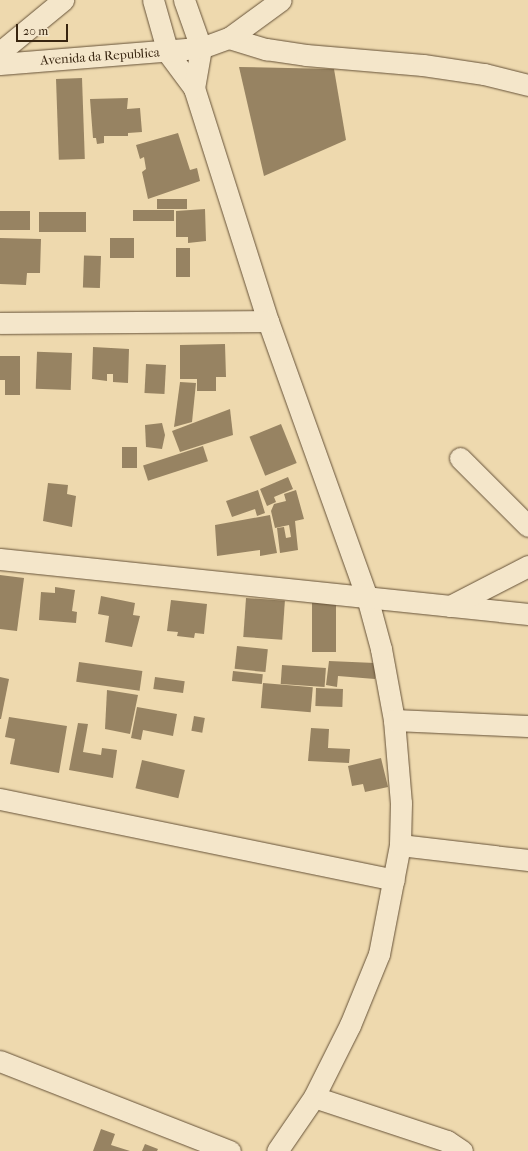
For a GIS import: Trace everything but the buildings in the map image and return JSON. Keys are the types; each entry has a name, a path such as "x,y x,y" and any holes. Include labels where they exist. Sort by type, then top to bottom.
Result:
{"street":[{"path":"0,52 63,0"},
{"path":"152,0 168,53 194,88 268,321 367,596 381,649 394,720 401,803 400,845 379,954 350,1025 314,1097 277,1151"},
{"path":"184,0 200,48 194,88"},
{"name":"Avenida da Republica","path":"0,64 168,53 200,48 229,38 281,0"},
{"path":"229,38 282,52 423,65 484,74 528,85"},
{"path":"0,323 268,321"},
{"path":"460,458 528,526"},
{"path":"0,559 367,596 528,614"},
{"path":"450,606 528,566"},
{"path":"394,720 528,726"},
{"path":"0,798 394,880"},
{"path":"400,845 528,860"},
{"path":"0,1061 230,1151"},
{"path":"314,1097 447,1141 462,1151"}]}
